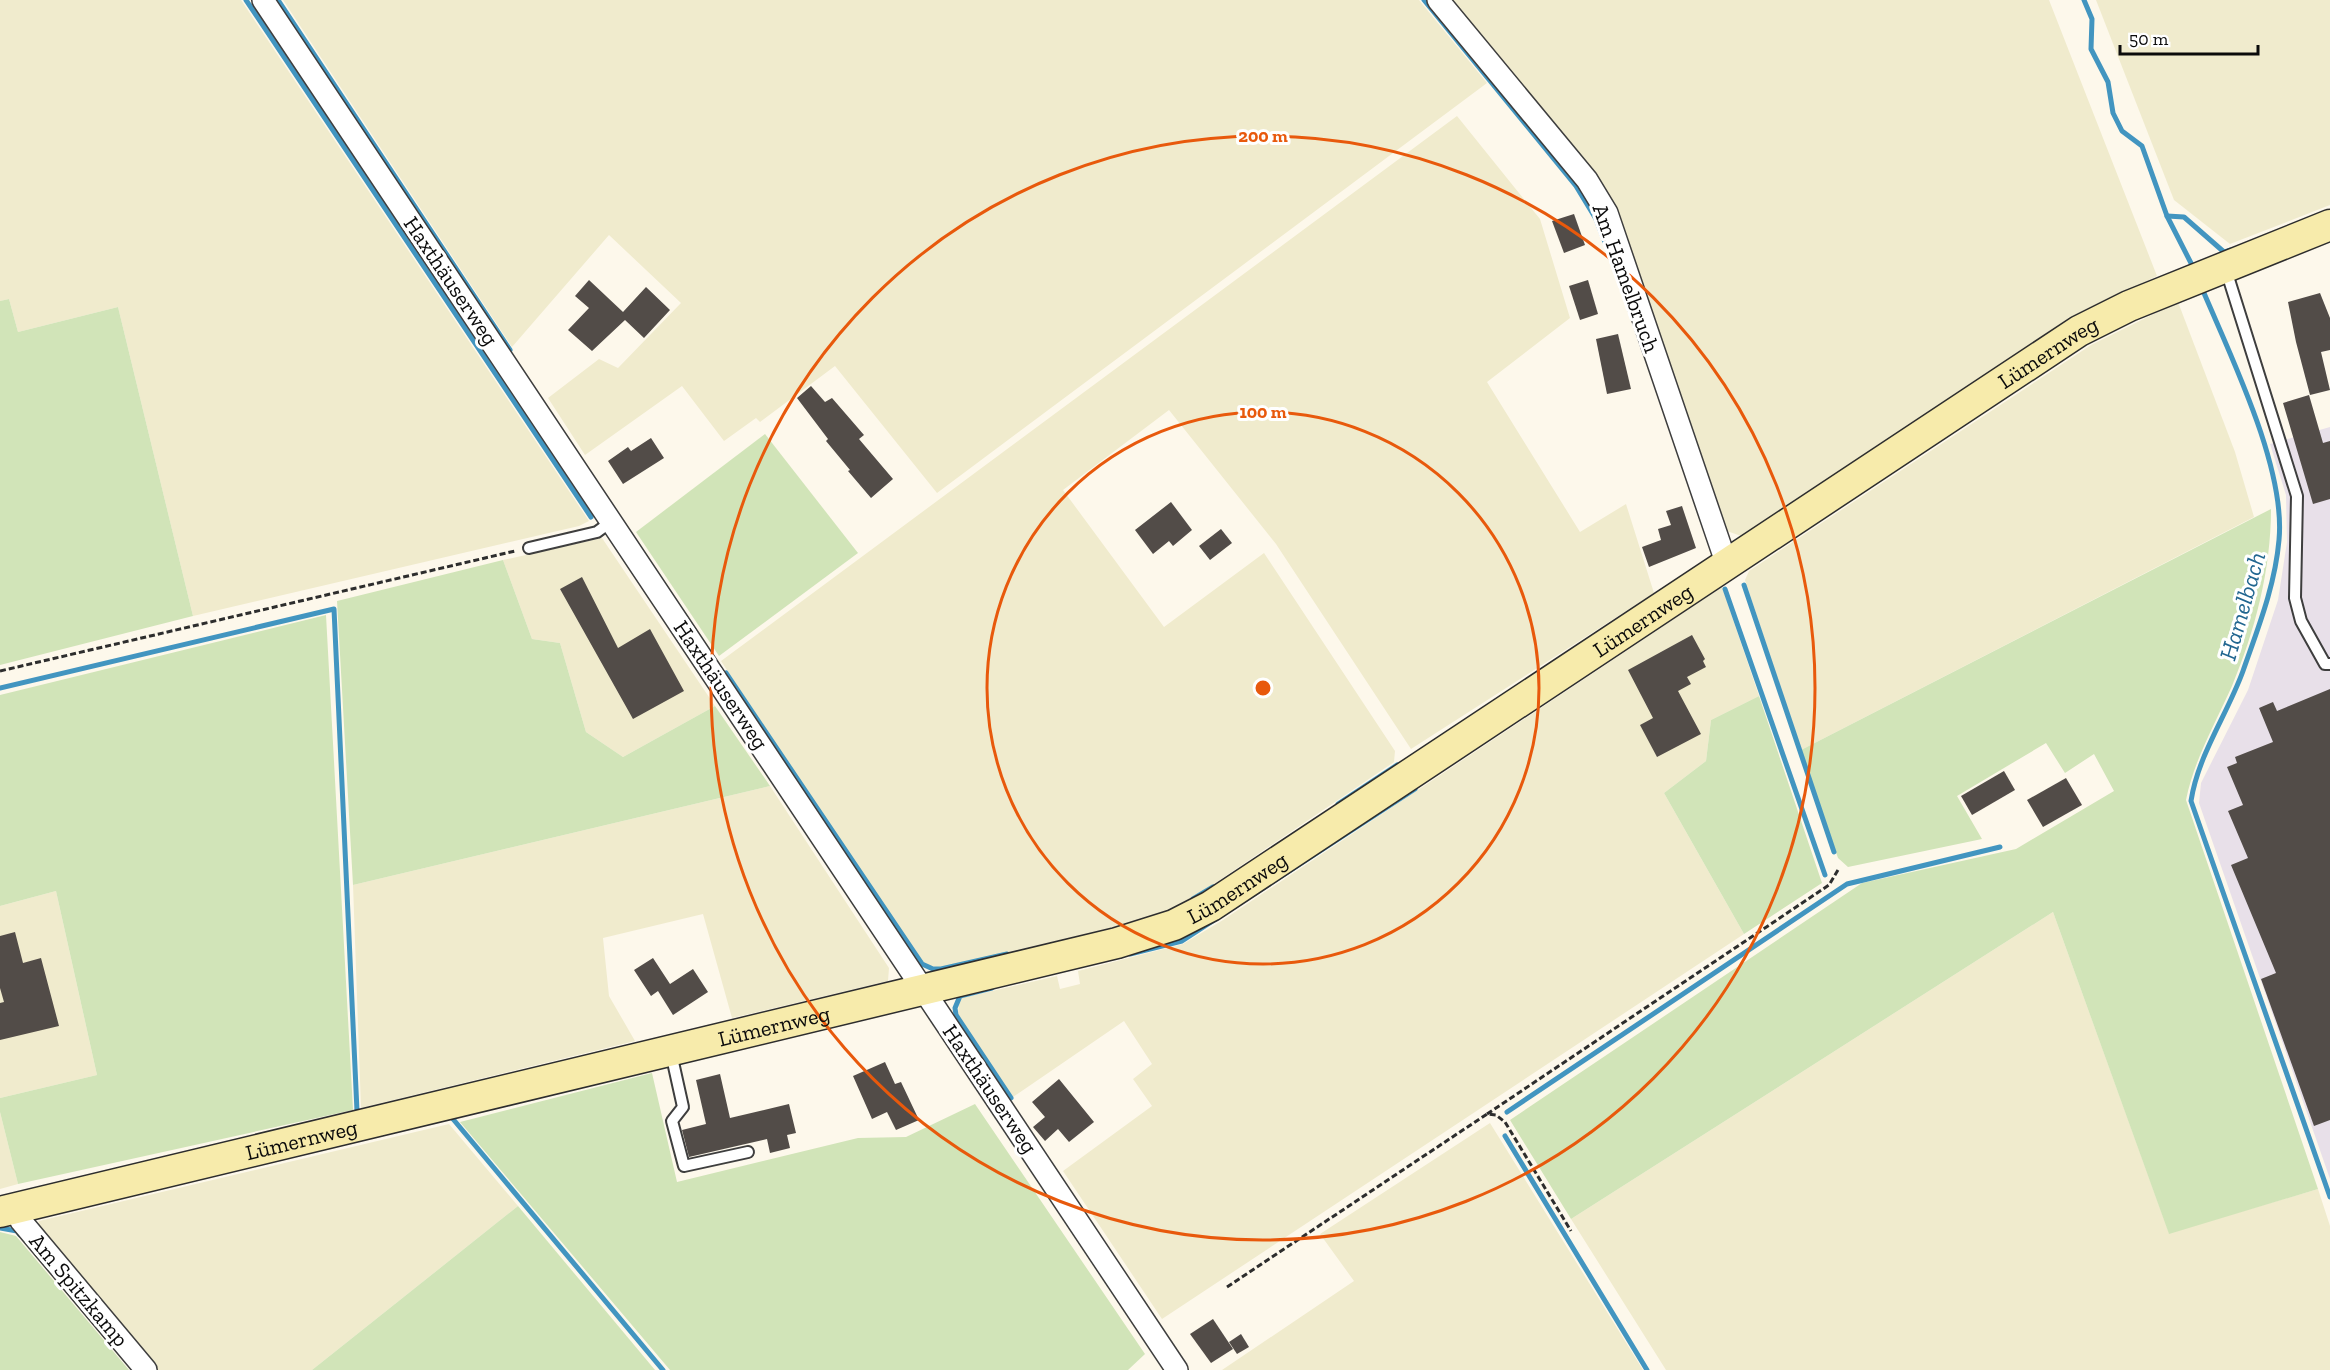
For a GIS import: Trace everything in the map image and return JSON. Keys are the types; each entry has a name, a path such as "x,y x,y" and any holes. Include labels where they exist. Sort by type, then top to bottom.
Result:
{"street":[{"name":"Haxthäuserweg","path":"263,0 1177,1370"},
{"name":"Am Hamelbruch","path":"1438,0 1587,180 1606,213 1727,565"},
{"name":"Lümernweg","path":"7,1210 1117,944 1174,926 1211,906 2079,331 2129,306 2330,225"},
{"name":"Am Spitzkamp","path":"7,1210 21,1221 146,1370"}],"lane":[{"path":"2205,275 2297,496 2295,598 2301,621 2325,664 2330,664"},
{"path":"529,548 597,532 612,521"},
{"path":"670,1051 683,1107 672,1120 684,1166 748,1152"}],"path":[{"path":"0,672 529,548"},
{"path":"1227,1287 1829,885 1838,870"},
{"path":"1487,1114 1496,1115 1505,1122 1571,1231"}],"shaded area":[{"path":"0,0 241,0 589,521 579,526 193,616 118,307 18,332 9,299 0,301"},
{"path":"283,0 1419,0 1487,83 937,493 835,366 760,422 756,418 724,441 682,386 585,455 548,398 599,359 618,368 681,303 609,235 512,347"},
{"path":"1453,0 2049,0 2157,276 2070,318 1741,536 1727,531 1614,209 1596,175"},
{"path":"2096,0 2330,0 2330,205 2230,244 2174,200"},
{"path":"1457,116 1540,219 1570,318 1487,382 1580,532 1626,504 1654,593 1411,749 1276,544 1169,410 1063,490 1164,627 1264,553 1395,751 1394,762 1205,890 1167,911 1115,927 941,968 922,964 721,661"},
{"path":"2178,302 2235,452 2254,517 1801,750 1745,580 1749,571 2091,345"},
{"path":"2330,427 2330,1179 2199,803 2201,783 2248,690 2278,600 2287,542 2286,495 2270,444"},
{"path":"602,538 715,706 623,757 586,732 560,643 532,639 503,560"},
{"path":"1722,587 1759,696 1711,720 1706,761 1664,793 1744,934 1162,1319 1063,1171 1152,1106 1133,1079 1152,1064 1124,1021 1013,1097 958,1015 959,1002 962,998 1057,976 1060,989 1080,984 1078,971 1183,944 1223,920"},
{"path":"770,786 889,968 888,981 732,1018 703,914 603,938 609,996 635,1041 361,1108 353,885"},
{"path":"56,891 97,1075 0,1098 0,906"},
{"path":"2053,912 2169,1233 2318,1189 2330,1226 2330,1370 1666,1370 1571,1219"},
{"path":"0,1112 18,1184 0,1189"},
{"path":"1490,1123 1643,1370 1222,1370 1354,1281 1320,1234"},
{"path":"449,1124 518,1206 312,1370 153,1370 37,1229 39,1221"}],"green space":[{"path":"9,299 18,332 118,307 193,616 0,665 0,301"},
{"path":"765,434 858,553 719,656 636,532"},
{"path":"2271,509 2265,577 2248,644 2232,686 2200,756 2186,800 2318,1189 2169,1234 2053,912 1571,1219 1510,1120 1862,883 2016,849 2114,791 2094,754 2065,773 2046,743 1957,796 1982,839 1848,867 1838,858 1801,750"},
{"path":"503,560 532,639 560,643 586,732 623,757 715,706 770,786 353,885 337,601"},
{"path":"326,615 353,1110 18,1184 0,1112 0,1098 97,1075 56,891 0,906 0,695"},
{"path":"1759,696 1822,883 1744,934 1664,793 1706,761 1711,720"},
{"path":"652,1073 677,1182 858,1138 906,1137 975,1104 1145,1354 1128,1370 670,1370 460,1122"},
{"path":"518,1206 655,1370 312,1370"},
{"path":"0,1232 16,1236 129,1370 0,1370"}],"building":[{"path":"1574,214 1585,245 1564,253 1552,221"},
{"path":"589,280 623,312 646,287 670,310 644,338 625,320 592,351 568,330 589,308 575,296"},
{"path":"1588,280 1598,314 1580,320 1569,286"},
{"path":"2320,293 2330,318 2330,350 2321,352 2330,390 2310,395 2288,302"},
{"path":"1618,334 1631,389 1607,394 1596,339"},
{"path":"811,386 825,402 832,398 864,435 859,439 893,479 871,498 848,471 850,470 826,441 828,439 797,398"},
{"path":"2309,395 2323,443 2330,441 2330,499 2313,504 2283,403"},
{"path":"651,438 664,458 623,484 608,461 628,447 631,451"},
{"path":"1171,502 1192,530 1173,546 1169,541 1153,554 1135,530"},
{"path":"1682,506 1696,548 1649,567 1642,547 1661,540 1658,529 1671,525 1666,511"},
{"path":"1221,529 1232,543 1210,560 1199,546"},
{"path":"582,577 618,648 650,629 684,691 633,719 560,589"},
{"path":"1692,635 1705,659 1703,661 1706,667 1687,677 1691,684 1678,691 1701,734 1657,757 1640,725 1653,718 1628,670"},
{"path":"2330,689 2330,1120 2314,1126 2261,979 2276,973 2231,865 2248,858 2228,811 2243,805 2227,767 2237,763 2235,757 2273,742 2259,708 2273,702 2277,711"},
{"path":"2004,771 2015,790 1972,815 1961,796"},
{"path":"2066,778 2082,805 2043,827 2027,800"},
{"path":"15,932 23,963 41,958 59,1026 0,1040 0,1003 4,1002 0,988 0,936"},
{"path":"653,958 670,984 693,969 708,992 673,1015 658,991 651,996 634,970"},
{"path":"885,1062 895,1084 901,1082 919,1120 896,1130 887,1112 872,1119 853,1076"},
{"path":"720,1074 730,1118 789,1104 796,1133 787,1135 790,1148 770,1153 767,1139 689,1157 682,1130 706,1124 696,1080"},
{"path":"1059,1079 1094,1122 1069,1142 1058,1129 1045,1141 1033,1127 1045,1117 1032,1102"},
{"path":"1213,1319 1233,1349 1211,1363 1190,1334"},
{"path":"1241,1334 1249,1347 1237,1354 1229,1342"}],"waterway":[{"path":"246,0 591,517"},
{"path":"278,0 510,350"},
{"path":"1424,0 1576,186 1596,219 1612,260"},
{"name":"Hamelbach","path":"2084,0 2092,19 2091,49 2108,82 2113,113 2122,131 2142,146 2167,216 2194,269"},
{"path":"2167,216 2184,217 2224,252 2230,250"},
{"name":"Hamelbach","path":"2201,286 2240,377 2265,446 2274,479 2279,511 2279,540 2274,574 2260,623 2243,671 2200,767 2191,801 2330,1197"},
{"path":"1744,585 1834,852"},
{"path":"1725,589 1825,875"},
{"path":"0,688 334,609 357,1111"},
{"path":"726,673 922,964 933,969 941,969 1007,954"},
{"path":"1338,804 1397,765"},
{"path":"1130,954 1182,941 1415,789"},
{"path":"1507,1112 1847,884 2000,847"},
{"path":"1193,899 1213,887"},
{"path":"992,988 960,996 955,1008 956,1015 1011,1098"},
{"path":"453,1119 663,1370"},
{"path":"1505,1136 1647,1370"},
{"path":"0,1228 17,1231 20,1235"}]}
